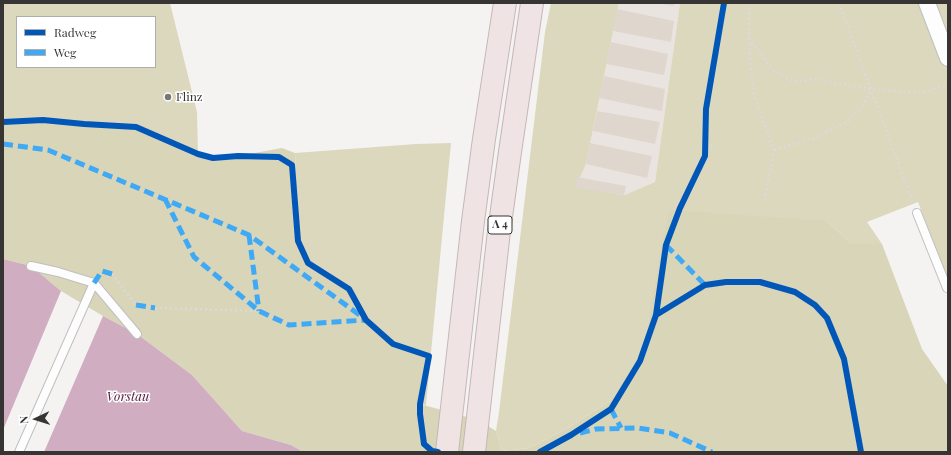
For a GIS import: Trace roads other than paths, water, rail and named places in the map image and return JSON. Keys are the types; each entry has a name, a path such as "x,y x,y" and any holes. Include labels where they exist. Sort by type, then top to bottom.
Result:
{"highway":[{"name":"A 4","path":"447,448 473,221 505,3"},
{"name":"A 4","path":"475,450 500,223 532,3"}],"street":[{"path":"927,3 948,58"}],"lane":[{"path":"917,213 948,289"},
{"path":"31,266 58,272 94,283 137,334"},
{"path":"18,452 94,283"}],"water":[{"path":"3,259 31,266 61,291 3,430"},
{"name":"Vorstau","path":"103,316 137,334 192,375 242,431 291,445 303,452 44,452"}],"place":[{"name":"Flinz","path":"168,97"}]}
